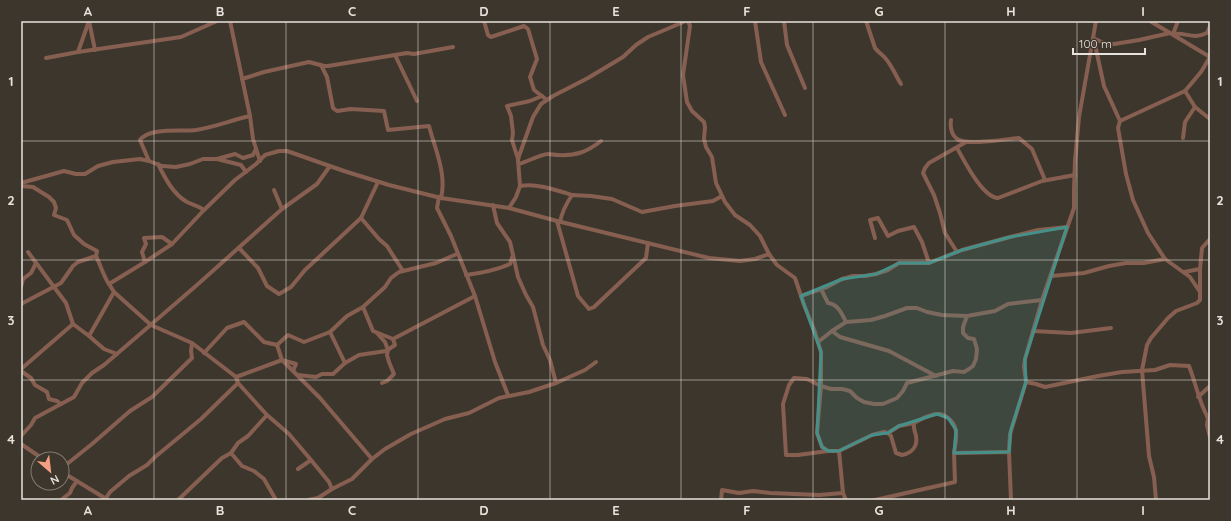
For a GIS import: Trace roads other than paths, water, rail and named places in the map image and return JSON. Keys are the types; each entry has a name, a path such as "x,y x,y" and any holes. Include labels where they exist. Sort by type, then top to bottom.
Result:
{"street":[{"path":"89,21 95,50"},
{"path":"78,52 89,21"},
{"path":"46,58 181,37 217,21"},
{"path":"230,21 250,116 253,139 260,161"},
{"path":"484,21 488,35 491,37 524,26 528,29 537,58 530,77 534,90 532,100"},
{"path":"518,162 535,113 541,104 623,57 636,45 648,37 687,21 690,26 683,75 687,102 692,112 704,122 704,139 706,148 712,157 716,183 722,196 735,215 750,225 760,236 769,254 777,265 795,278 821,352 821,386 817,433 822,447 828,451"},
{"path":"755,21 761,62 785,115"},
{"path":"784,21 787,45 805,88"},
{"path":"866,21 875,48 889,63 901,84"},
{"path":"1010,500 1009,452 1011,430 1026,382 1024,366 1042,300 1074,208 1075,162 1079,117 1096,21"},
{"path":"1120,121 1185,91 1201,72 1210,57 1150,21"},
{"path":"1171,34 1178,21"},
{"path":"1093,38 1108,45 1171,34 1181,34 1195,37 1208,33 1210,26"},
{"path":"1093,38 1104,86 1120,121 1118,128 1126,174 1133,200 1148,234 1165,259 1190,277 1200,292"},
{"path":"242,79 264,72 308,62 328,66 453,47"},
{"path":"395,55 417,101"},
{"path":"321,65 327,77 333,108 336,111 351,109 384,112 388,130 430,126 443,174 444,189 437,208 451,236 475,296 495,362 508,395"},
{"path":"534,90 547,100"},
{"path":"1185,91 1195,107 1210,119"},
{"path":"509,208 516,197 520,186 518,162 512,140 513,133 511,116 507,106 542,96"},
{"path":"1184,138 1186,122 1195,107"},
{"path":"149,161 140,140 143,136 154,132 196,130 250,116"},
{"path":"951,120 950,128 952,132 958,139 966,142 1019,138 1032,149 1045,180"},
{"path":"518,162 547,154 568,155 582,153 591,149 602,141"},
{"path":"957,252 945,233 934,195 923,173 929,163 966,142"},
{"path":"957,148 976,180 994,198 998,198 1045,180 1075,175"},
{"path":"21,183 64,172 85,174 98,166 113,162 140,159 176,167 235,154 243,158 252,155 256,149"},
{"path":"109,284 172,244 235,180 260,161 265,155 283,151 378,182 440,197 509,208 709,258 740,260 755,259 769,254"},
{"path":"217,159 241,165 246,172"},
{"path":"158,164 166,179 178,195 204,210"},
{"path":"21,436 31,426 35,418 74,397 82,383 92,372 104,365 117,354 282,209 317,184 330,166"},
{"path":"239,248 258,268 267,286 279,294 291,287 305,270 361,218 378,182"},
{"path":"520,186 526,185 554,189 572,195 612,199 642,212 713,200 722,196"},
{"path":"21,186 33,187 49,196 54,202 56,208 54,215 67,220 74,235 84,244 97,251 96,256 106,280 114,292 151,324 192,343 236,377 238,383 267,415 289,434 329,482 332,489"},
{"path":"274,190 282,209"},
{"path":"572,195 561,212 558,221 578,296 589,309 594,307 646,258 648,243"},
{"path":"493,205 497,223 510,242 518,277 533,307 543,345 550,360 556,383"},
{"path":"361,218 387,246 404,271"},
{"path":"875,238 870,220 878,218 888,236 898,231 914,227 922,242 929,263"},
{"path":"801,296 842,279 853,276 876,274 888,270 899,263 929,263 980,245 1038,230 1067,227"},
{"path":"145,262 142,252 146,244 144,238 162,237 172,244"},
{"path":"1156,500 1154,477 1149,456 1142,370 1147,345 1168,318 1176,311 1197,303 1200,300 1202,248 1210,239"},
{"path":"28,252 66,303 73,324 104,349 117,354"},
{"path":"277,345 288,335 304,342 330,332 347,316 363,307 385,287 391,278 399,272 436,263 457,254"},
{"path":"466,275 484,272 510,264 513,254"},
{"path":"21,304 61,283 73,266 78,262 96,256"},
{"path":"1051,276 1084,273 1108,266 1126,263 1144,264 1165,259"},
{"path":"21,287 23,280 31,273 36,262"},
{"path":"1184,272 1200,269"},
{"path":"821,289 828,303 836,306 846,322"},
{"path":"89,336 114,292"},
{"path":"393,339 475,296"},
{"path":"818,342 846,322 871,320 907,308 916,308 942,315 967,316 995,311 1008,304 1042,300"},
{"path":"363,307 374,331 385,342 388,350 388,362 394,374 382,384"},
{"path":"875,500 955,482 954,453 956,430 953,423 943,415 937,414 914,423 899,426 888,433 884,432 872,435 839,451 786,455 783,404 789,385 794,378 807,379 831,389 850,391 856,398 864,402 883,404 897,398 907,383 953,371 964,372 973,366 976,359 977,349 974,339 968,338 963,333 963,327 967,316"},
{"path":"204,353 227,328 244,322 264,342 277,345"},
{"path":"61,404 57,401 48,399 47,392 36,385 31,378 21,370 73,324"},
{"path":"1033,331 1071,333 1112,328"},
{"path":"832,331 840,337 889,351 936,376"},
{"path":"330,332 345,363"},
{"path":"297,375 316,377 322,374 333,374 345,363 359,355 388,350 395,345 393,339 376,332"},
{"path":"70,462 130,411 152,397 192,358 192,343"},
{"path":"277,345 282,360 320,398 372,459"},
{"path":"236,377 282,360 296,364 293,371"},
{"path":"308,500 318,498 352,479 372,459 385,449 411,434 444,419 469,413 499,398 529,392 574,376 596,362"},
{"path":"1026,382 1044,387 1098,376 1142,370 1155,370 1170,365 1189,366 1197,387 1198,397 1208,418 1207,425 1210,437"},
{"path":"70,477 107,499 110,492 129,476 147,465 201,419 238,383"},
{"path":"1198,397 1210,386"},
{"path":"178,500 222,458 231,453 238,443 248,436 267,415"},
{"path":"888,433 896,453 902,455 906,454 915,447 917,441 913,427 914,423"},
{"path":"21,444 31,451"},
{"path":"839,451 843,493 846,500"},
{"path":"954,453 1009,452"},
{"path":"231,453 242,466 254,471 264,479 276,500"},
{"path":"298,469 311,460"},
{"path":"61,500 70,493 77,481"},
{"path":"721,500 722,490 739,493 753,490 770,493 819,495 843,493"}]}
